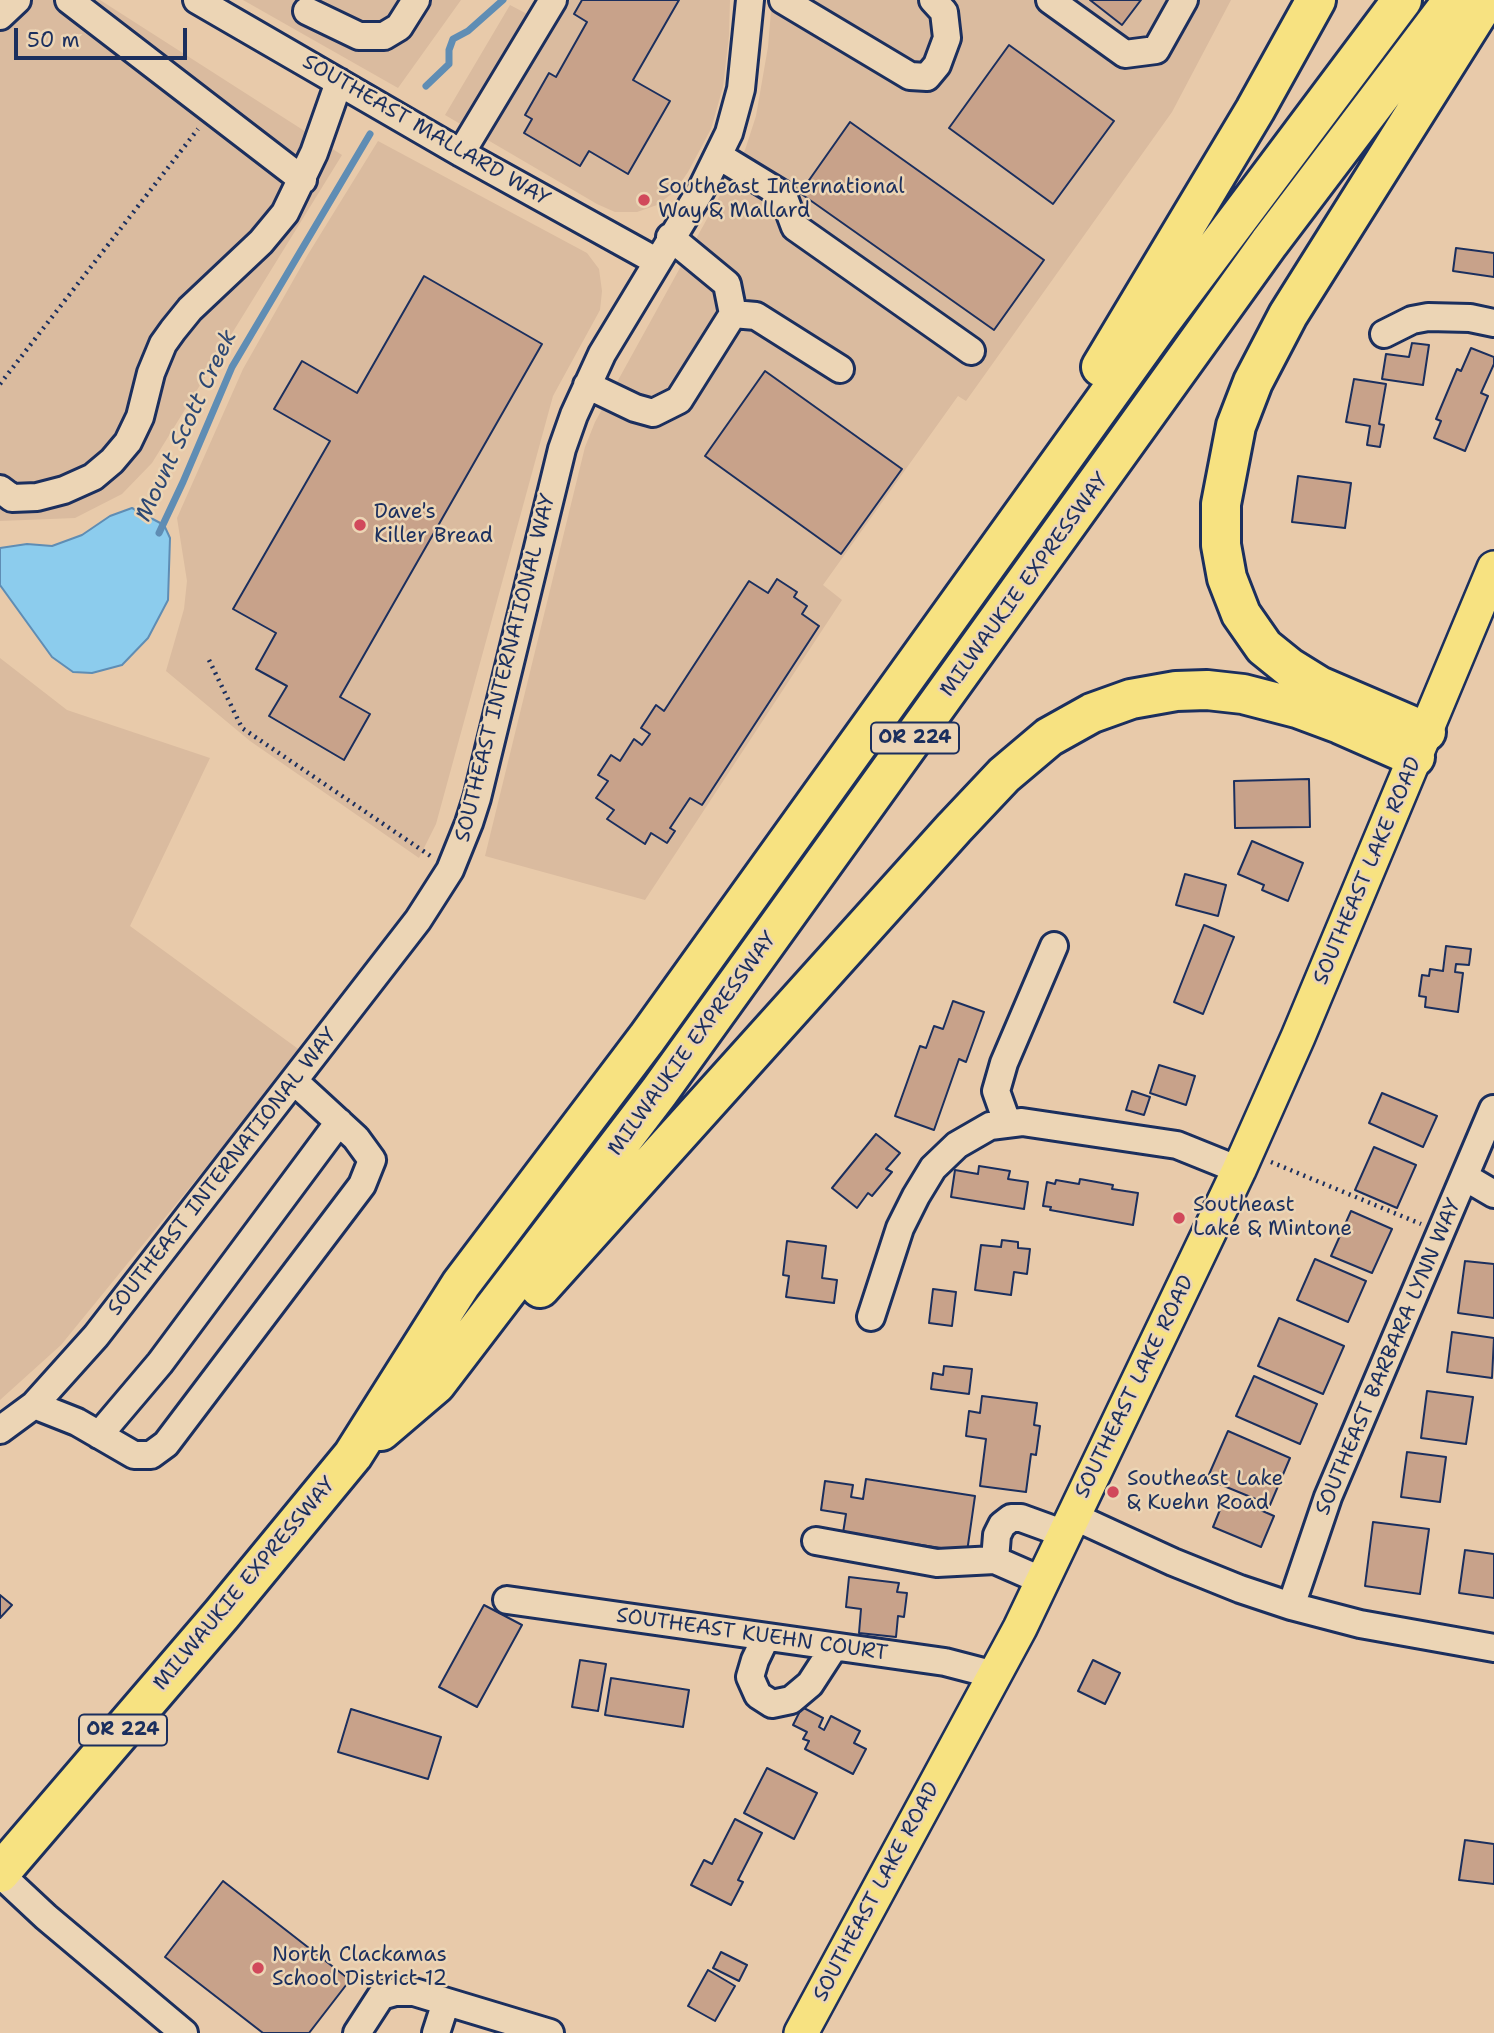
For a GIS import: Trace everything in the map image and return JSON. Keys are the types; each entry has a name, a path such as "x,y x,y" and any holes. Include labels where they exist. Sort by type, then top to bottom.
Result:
{"highway":[{"path":"976,579 1255,110 1316,0"},
{"name":"MILWAUKIE EXPRESSWAY","path":"0,1873 222,1614 353,1455 461,1284 647,1038 1160,323 1402,0"},
{"name":"MILWAUKIE EXPRESSWAY","path":"353,1455 436,1384 659,1092 1269,243 1453,0"},
{"path":"1420,745 1290,668 1264,647 1241,614 1227,578 1221,545 1221,504 1236,426 1253,383 1288,315 1486,0"},
{"path":"436,1384 539,1288 954,828 1004,775 1049,737 1092,713 1131,699 1176,691 1207,690 1243,694 1420,745"}],"main road":[{"name":"SOUTHEAST LAKE ROAD","path":"801,2033 1043,1581 1243,1161 1494,568"}],"street":[{"path":"0,16 17,0"},
{"path":"69,0 303,180"},
{"name":"SOUTHEAST MALLARD WAY","path":"197,0 461,153 656,261"},
{"path":"283,49 311,6 359,36 384,36 399,27 416,0"},
{"path":"461,153 553,0"},
{"name":"SOUTHEAST INTERNATIONAL WAY","path":"0,1430 34,1405 88,1347 431,902 450,870 477,798 560,458 587,385 656,261 719,156 729,133 741,89 750,0"},
{"path":"789,1 910,76 927,77 937,65 947,38 944,12 933,0"},
{"path":"1050,0 1125,54 1156,50 1184,0"},
{"path":"0,488 12,498 37,497 64,490 93,477 112,461 128,442 140,417 151,373 163,344 190,309 261,242 285,213 303,180 339,82"},
{"path":"719,156 783,195 794,227 971,351"},
{"path":"587,385 635,408 653,413 679,400 733,314 727,284 670,237"},
{"path":"733,314 756,316 840,369"},
{"path":"1384,334 1412,320 1428,317 1470,318 1494,323"},
{"path":"1007,1122 996,1091 1004,1063 1054,946"},
{"path":"34,1405 77,1422 134,1455 150,1455 166,1444 362,1185 372,1160 356,1138 294,1081"},
{"name":"SOUTHEAST BARBARA LYNN WAY","path":"1291,1606 1328,1497 1493,1109"},
{"path":"99,1435 160,1363 339,1122"},
{"path":"871,1317 900,1228 916,1196 933,1168 957,1145 975,1133 1007,1122 1022,1122 1177,1145 1243,1161"},
{"path":"1465,1177 1494,1194"},
{"path":"995,1560 997,1535 1002,1525 1011,1518 1069,1525 1291,1606 1360,1624 1494,1648"},
{"path":"816,1541 937,1563 995,1560 1043,1581"},
{"name":"SOUTHEAST KUEHN COURT","path":"507,1600 945,1662 995,1675"},
{"path":"766,1637 750,1677 758,1695 772,1704 791,1700 810,1684 834,1647"},
{"path":"0,1873 46,1917 184,2033"},
{"path":"357,2033 381,1996 395,1992 414,1992 550,2033"},
{"path":"436,2033 446,2002"}],"path":[{"path":"0,384 212,112"},
{"path":"209,660 242,728 450,870"},
{"path":"1243,1161 1342,1193 1441,1232"}],"shaded area":[{"path":"0,0 100,0 342,155 152,463 122,494 75,518 0,521"},
{"path":"243,0 461,0 398,88"},
{"path":"537,0 730,0 723,87 711,129 674,192 657,205 637,212 615,212 445,115 510,5 529,15"},
{"path":"772,0 1231,0 1172,112 966,401 958,396 823,585 842,600 645,900 485,856 585,447 595,422 745,150 756,116 768,47"},
{"path":"378,141 587,253 599,269 602,291 600,310 553,396 436,824 419,858 250,741 166,671 184,609 187,581 177,518 243,369 307,256"},
{"path":"0,658 67,710 210,758 130,926 301,1051 61,1345 0,1400"}],"water":[{"path":"132,508 164,525 170,538 168,600 148,638 122,665 92,673 73,672 52,657 0,585 0,548 27,544 52,546 82,535 110,516"}],"building":[{"path":"582,0 679,0 633,80 670,101 628,174 589,151 580,166 524,133 532,119 525,115 549,73 556,77 587,22 574,14"},
{"path":"1090,0 1141,0 1122,25"},
{"path":"1009,45 1114,121 1053,204 949,128"},
{"path":"850,122 1044,260 994,330 800,193"},
{"path":"1456,248 1494,253 1494,277 1453,271"},
{"name":"Dave's Killer Bread","path":"424,276 542,344 340,697 370,714 344,760 269,716 287,686 256,669 276,633 233,609 330,441 274,409 302,361 357,393"},
{"path":"1412,343 1429,345 1423,385 1382,379 1386,354 1409,357"},
{"path":"1471,348 1494,357 1494,364 1481,393 1488,396 1465,451 1434,438 1441,421 1436,419 1457,369 1461,371"},
{"path":"765,371 902,469 841,554 705,456"},
{"path":"1354,379 1386,384 1379,424 1384,425 1380,447 1367,445 1370,426 1346,422"},
{"path":"1298,476 1351,483 1345,528 1292,522"},
{"path":"777,579 797,592 794,597 807,606 802,614 819,626 702,805 690,798 670,828 675,831 667,843 651,833 645,844 607,819 614,810 596,798 608,781 598,775 611,755 620,761 634,739 642,745 650,734 641,728 656,705 664,711 749,581 768,593"},
{"path":"1309,779 1310,827 1235,828 1234,781"},
{"path":"1252,841 1303,863 1288,901 1262,890 1264,885 1238,874"},
{"path":"1185,874 1226,885 1218,916 1176,905"},
{"path":"1204,925 1234,937 1203,1014 1174,1002"},
{"path":"1446,946 1471,949 1469,965 1456,964 1455,972 1463,973 1458,1012 1425,1007 1426,997 1419,996 1422,975 1429,976 1430,969 1443,971"},
{"path":"953,1001 984,1012 966,1062 959,1059 934,1130 895,1116 920,1046 926,1048 934,1026 943,1029"},
{"path":"1159,1065 1195,1076 1186,1105 1150,1093"},
{"path":"1132,1091 1150,1097 1144,1115 1126,1110"},
{"path":"1382,1093 1437,1116 1423,1147 1369,1123"},
{"path":"876,1134 900,1153 886,1169 892,1172 872,1196 868,1193 857,1208 832,1188"},
{"path":"1374,1147 1416,1165 1397,1208 1355,1190"},
{"path":"979,1166 1010,1171 1008,1179 1028,1182 1024,1209 951,1197 955,1170 978,1174"},
{"path":"1080,1179 1113,1185 1112,1189 1138,1193 1133,1225 1050,1210 1051,1207 1043,1206 1047,1182 1055,1184 1056,1180 1079,1184"},
{"path":"1351,1211 1392,1229 1372,1273 1331,1256"},
{"path":"1002,1240 1018,1242 1018,1248 1030,1249 1027,1274 1014,1272 1011,1295 975,1290 981,1245 1001,1247"},
{"path":"787,1241 826,1246 822,1278 837,1280 834,1303 786,1297 789,1276 783,1275"},
{"path":"1315,1259 1366,1281 1348,1322 1297,1300"},
{"path":"1465,1261 1494,1264 1494,1318 1458,1313"},
{"path":"933,1289 956,1292 952,1326 929,1323"},
{"path":"1279,1318 1344,1346 1323,1394 1258,1366"},
{"path":"1452,1332 1494,1338 1492,1378 1447,1372"},
{"path":"944,1366 972,1369 969,1394 931,1389 933,1373 943,1375"},
{"path":"1254,1376 1317,1404 1300,1444 1236,1416"},
{"path":"1427,1391 1473,1397 1466,1444 1421,1438"},
{"path":"982,1396 1037,1403 1034,1425 1040,1426 1036,1455 1031,1454 1026,1492 980,1486 986,1439 966,1436 969,1411 980,1413"},
{"path":"1228,1431 1290,1458 1270,1505 1207,1479"},
{"path":"1407,1452 1446,1457 1440,1502 1401,1497"},
{"path":"866,1479 975,1496 967,1552 843,1533 846,1514 821,1510 825,1481 853,1485 851,1497 863,1499"},
{"path":"1226,1495 1274,1516 1261,1547 1213,1527"},
{"path":"1373,1522 1429,1529 1420,1594 1365,1586"},
{"path":"1465,1550 1494,1554 1494,1598 1459,1593"},
{"path":"849,1577 899,1583 897,1592 907,1593 904,1617 898,1616 896,1637 859,1633 861,1609 846,1607"},
{"path":"0,1595 12,1605 0,1618"},
{"path":"484,1605 522,1625 477,1707 439,1687"},
{"path":"580,1660 606,1664 598,1711 572,1707"},
{"path":"1093,1660 1120,1673 1105,1704 1078,1691"},
{"path":"611,1678 689,1690 683,1727 605,1715"},
{"path":"802,1707 823,1718 819,1727 824,1730 831,1716 860,1731 854,1743 866,1749 853,1774 805,1749 809,1741 803,1739 807,1732 793,1725"},
{"path":"351,1709 441,1737 428,1779 338,1752"},
{"path":"767,1768 817,1793 794,1839 744,1813"},
{"path":"735,1819 762,1833 738,1880 743,1882 731,1905 691,1885 704,1860 712,1864"},
{"path":"1465,1840 1494,1844 1494,1884 1459,1880"},
{"name":"North Clackamas School District 12","path":"223,1881 350,1980 309,2033 263,2033 165,1957"},
{"path":"721,1952 747,1965 739,1981 713,1968"},
{"path":"708,1970 735,1986 715,2021 688,2006"}],"waterway":[{"name":"Mount Scott Creek","path":"426,86 449,64 449,50 453,39 468,31 503,0"},
{"name":"Mount Scott Creek","path":"159,533 232,367 370,134"}],"place":[{"name":"Southeast International Way & Mallard","path":"644,200"},
{"name":"Dave's Killer Bread","path":"360,525"},
{"name":"Southeast Lake & Mintone","path":"1179,1218"},
{"name":"Southeast Lake & Kuehn Road","path":"1113,1492"},
{"name":"North Clackamas School District 12","path":"258,1968"}]}
